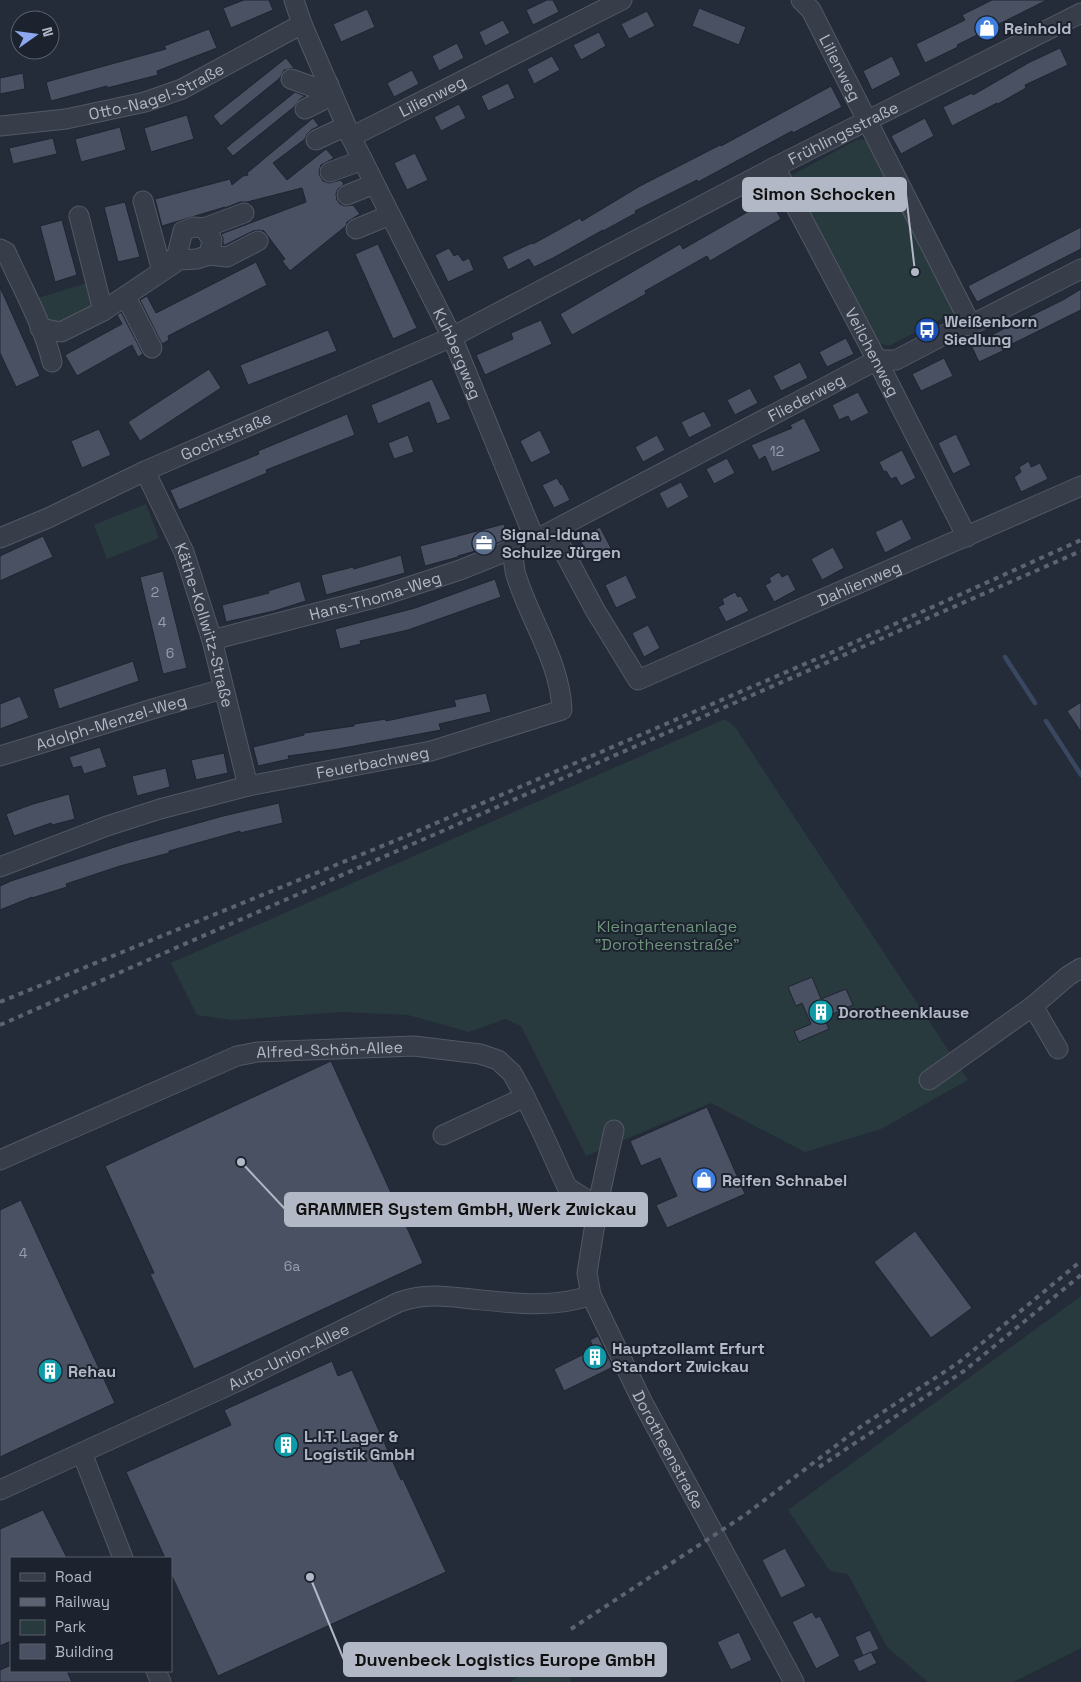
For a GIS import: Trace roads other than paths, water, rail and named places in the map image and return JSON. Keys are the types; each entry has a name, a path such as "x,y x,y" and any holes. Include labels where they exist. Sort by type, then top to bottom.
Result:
{"street":[{"name":"Kuhbergweg","path":"294,0 302,24 348,131 452,337 535,540"},
{"name":"Lilienweg","path":"316,140 348,131 622,0"},
{"name":"Lilienweg","path":"801,0 811,10 971,325"},
{"name":"Frühlingsstraße","path":"452,337 867,121 1076,9"},
{"name":"Otto-Nagel-Straße","path":"0,126 66,119 145,102 182,89 302,24"},
{"path":"291,79 331,90"},
{"path":"305,109 331,90"},
{"path":"330,172 362,160"},
{"name":"Veilchenweg","path":"776,167 967,537"},
{"path":"347,195 374,184"},
{"path":"143,201 162,270"},
{"path":"162,270 177,255 184,231 194,227 204,228 244,213"},
{"path":"356,229 390,215"},
{"path":"78,216 103,311"},
{"path":"204,228 212,240 209,255"},
{"path":"40,328 61,332 126,297 162,270 179,260 196,259 209,255 227,257 258,242"},
{"path":"0,249 6,252 51,357 61,332"},
{"name":"Fliederweg","path":"535,540 877,360 896,360 959,327 971,325 1081,269"},
{"path":"126,297 152,348"},
{"name":"Gochtstraße","path":"0,538 48,518 145,471 452,337"},
{"name":"Käthe-Kollwitz-Straße","path":"145,471 184,552 212,640 248,786"},
{"name":"Dahlienweg","path":"535,540 555,535 595,610 638,680 1081,486"},
{"name":"Hans-Thoma-Weg","path":"212,640 378,597 460,570 535,540"},
{"name":"Feuerbachweg","path":"0,867 107,826 160,809 248,786 431,751 562,710 562,698 552,660 516,572 513,555 535,540"},
{"name":"Adolph-Menzel-Weg","path":"0,756 223,689"},
{"path":"929,1080 1033,1006 1068,976 1081,968"},
{"path":"1033,1006 1058,1049"},
{"name":"Alfred-Schön-Allee","path":"0,1160 237,1056 256,1052 414,1046 480,1054 498,1060 512,1073 567,1187 598,1207"},
{"path":"443,1135 525,1097"},
{"name":"Dorotheenstraße","path":"614,1130 587,1273 591,1295 642,1401 794,1682"},
{"name":"Auto-Union-Allee","path":"0,1490 236,1382 400,1302 415,1297 436,1295 506,1302 549,1303 575,1301 591,1295"},
{"path":"82,1453 123,1557"}],"waterway":[{"path":"1005,657 1035,703"},
{"path":"1046,721 1081,775"}],"railway":[{"path":"0,1002 397,840 835,651 1081,540"},
{"path":"0,1025 1081,551"},
{"path":"571,1629 745,1515 863,1425 958,1363 1081,1261"},
{"path":"819,1467 964,1371 1081,1275"}],"place":[{"name":"Reinhold","path":"987,28"},
{"name":"Simon Schocken","path":"915,272"},
{"name":"Weißenborn Siedlung","path":"927,330"},
{"name":"Signal-Iduna Schulze Jürgen","path":"484,543"},
{"name":"Dorotheenklause","path":"821,1012"},
{"name":"GRAMMER System GmbH, Werk Zwickau","path":"241,1162"},
{"name":"Reifen Schnabel","path":"704,1180"},
{"name":"Hauptzollamt Erfurt Standort Zwickau","path":"595,1357"},
{"name":"Rehau","path":"50,1371"},
{"name":"L.I.T. Lager & Logistik GmbH","path":"286,1445"},
{"name":"Duvenbeck Logistics Europe GmbH","path":"310,1577"}],"park label":[{"name":"Kleingartenanlage \"Dorotheenstraße\"","path":"667,935"}]}
